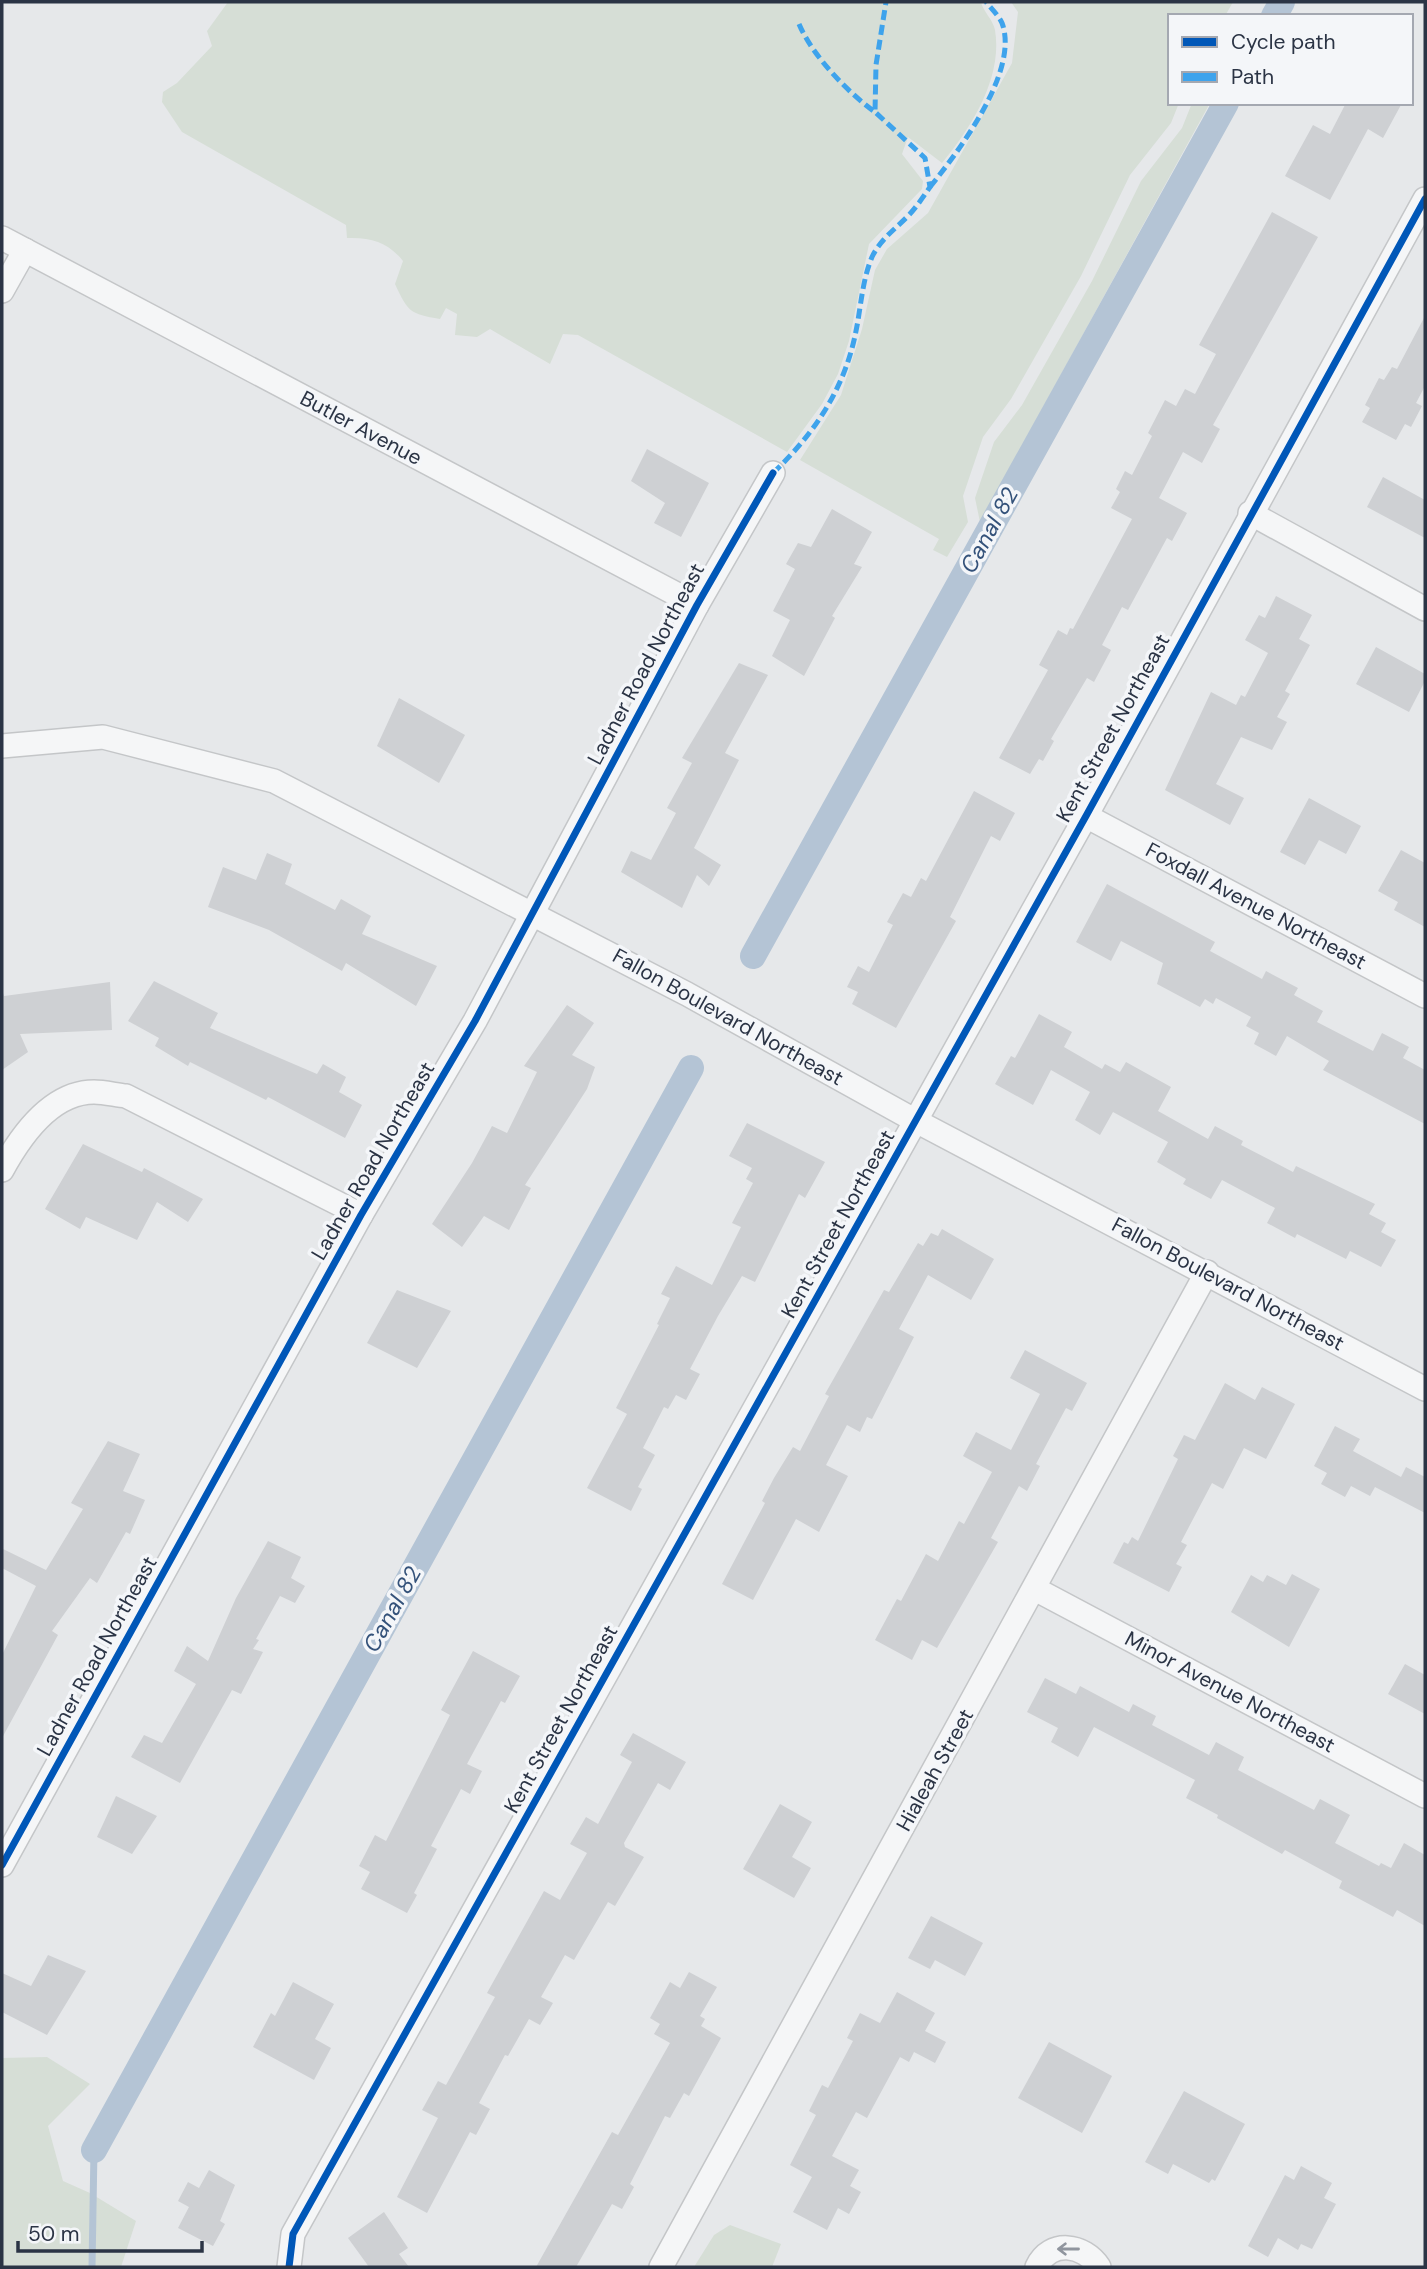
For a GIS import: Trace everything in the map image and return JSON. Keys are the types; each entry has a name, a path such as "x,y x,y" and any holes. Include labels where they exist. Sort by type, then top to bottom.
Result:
{"street":[{"name":"Kent Street Northeast","path":"289,2267 293,2234 299,2222 1086,816 1425,199"},
{"name":"Butler Avenue","path":"2,238 697,606"},
{"path":"2,291 25,250"},
{"name":"Ladner Road Northeast","path":"2,1865 361,1215 475,1021 697,606 773,473"},
{"path":"1251,513 1425,609"},
{"name":"Fallon Boulevard Northeast","path":"2,746 103,737 274,781 733,1018 916,1121 1425,1389"},
{"name":"Foxdall Avenue Northeast","path":"1086,816 1425,996"},
{"path":"2,1170 14,1148 45,1112 69,1097 92,1092 126,1096 361,1215"},
{"name":"Hialeah Street","path":"661,2267 1207,1272"},
{"name":"Minor Avenue Northeast","path":"1035,1588 1425,1796"},
{"path":"1037,2267 1048,2253 1070,2247 1091,2257 1099,2267"}],"shaded area":[{"path":"228,2 981,2 994,26 996,48 994,66 982,101 964,134 942,163 908,137 902,154 923,181 922,189 869,244 849,341 838,374 822,404 787,452 578,335 563,334 550,364 490,329 477,337 455,335 457,314 446,308 440,319 422,315 411,310 403,301 395,284 403,261 391,249 364,238 347,238 346,225 182,132 162,102 163,92 177,83 212,46 207,31"},
{"path":"1011,2 1233,2 1226,14 1168,14 1168,105 1178,105 1171,123 1130,175 1081,276 1011,399 983,437 963,496 968,522 947,557 933,550 939,539 800,460 841,395 862,329 875,270 887,249 928,213 1012,63 1018,12"},
{"path":"1191,105 1209,105 980,522 975,498 994,442 1022,405 1092,281 1141,181 1182,128"},
{"path":"47,2057 90,2084 48,2126 63,2181 90,2193 136,2221 121,2267 2,2267 2,2058"},
{"path":"730,2225 781,2244 772,2267 694,2267 714,2235"}],"building":[{"path":"1345,105 1401,105 1383,138 1368,129 1330,200 1285,176 1313,125 1330,134"},
{"path":"1272,212 1318,237 1213,425 1220,429 1202,463 1183,452 1159,498 1187,513 1172,541 1167,538 1128,610 1122,607 1102,645 1111,650 1094,682 1087,678 1051,739 1054,741 1043,761 1039,759 1030,774 999,758 1048,670 1039,665 1058,630 1067,635 1070,628 1073,629 1132,519 1111,508 1120,492 1116,489 1125,471 1132,475 1152,436 1148,433 1165,400 1176,406 1185,389 1195,394 1216,354 1199,345"},
{"path":"1425,316 1425,386 1416,403 1422,406 1411,427 1405,424 1396,440 1362,422 1370,408 1365,405 1379,378 1384,380 1392,367 1397,369"},
{"path":"647,449 709,483 681,537 654,523 665,503 631,481"},
{"path":"1383,477 1425,500 1425,538 1367,507"},
{"path":"832,509 872,532 854,564 862,567 832,616 835,618 804,676 772,656 790,620 773,611 795,569 786,564 798,543 811,547"},
{"path":"1276,596 1312,615 1299,639 1310,645 1285,691 1290,694 1277,717 1287,722 1272,750 1241,737 1216,784 1244,798 1230,825 1165,790 1211,692 1236,705 1241,695 1245,697 1268,653 1245,640 1259,615 1265,618"},
{"path":"1376,647 1425,674 1425,681 1409,712 1356,684"},
{"path":"739,663 768,675 725,753 739,760 694,848 721,865 709,886 697,875 682,908 621,872 631,851 651,860 676,813 667,808 692,763 682,758"},
{"path":"399,698 465,735 439,783 377,746"},
{"path":"974,791 1015,813 1000,841 991,836 950,917 956,921 896,1028 852,1004 858,992 847,987 858,966 869,972 893,925 887,922 903,893 911,897 921,878 926,881"},
{"path":"1309,798 1361,826 1346,854 1319,840 1305,865 1280,852"},
{"path":"1401,850 1425,863 1425,927 1394,910 1398,902 1378,891"},
{"path":"267,853 292,864 285,884 335,910 341,899 371,916 362,934 437,966 416,1006 346,963 342,971 269,930 208,907 223,867 256,880"},
{"path":"1107,884 1215,942 1210,951 1262,979 1266,971 1298,988 1294,995 1323,1011 1317,1022 1373,1051 1382,1033 1409,1047 1403,1058 1425,1070 1425,1124 1323,1070 1329,1061 1287,1036 1276,1056 1254,1044 1259,1033 1246,1026 1251,1017 1216,998 1213,1004 1205,999 1200,1007 1157,984 1163,963 1121,941 1111,961 1076,942"},
{"path":"154,981 218,1013 210,1028 317,1074 323,1064 346,1077 339,1092 362,1105 345,1138 268,1097 266,1100 190,1062 188,1066 155,1046 159,1038 128,1021"},
{"path":"110,982 112,1030 20,1034 28,1052 2,1070 2,990 4,996"},
{"path":"567,1005 594,1023 572,1055 595,1067 587,1089 525,1185 531,1188 509,1230 484,1216 462,1247 432,1224 472,1163 492,1126 507,1133 537,1072 524,1066"},
{"path":"1039,1014 1072,1032 1064,1047 1102,1069 1105,1064 1120,1072 1126,1062 1171,1087 1158,1111 1208,1139 1215,1126 1243,1141 1241,1145 1293,1172 1296,1166 1375,1204 1369,1214 1386,1223 1381,1232 1396,1240 1381,1267 1350,1251 1346,1259 1297,1234 1295,1238 1267,1223 1275,1208 1222,1180 1211,1199 1183,1184 1186,1179 1157,1162 1168,1142 1113,1112 1100,1135 1075,1120 1090,1092 1051,1070 1033,1105 995,1084 1011,1056 1015,1058"},
{"path":"747,1123 825,1162 805,1198 799,1194 755,1282 742,1276 718,1316 690,1369 700,1374 686,1400 676,1395 668,1409 664,1407 643,1448 655,1455 638,1487 642,1489 631,1511 587,1488 627,1414 616,1408 659,1325 657,1324 670,1298 661,1294 676,1266 712,1285 741,1227 732,1223 753,1183 746,1179 752,1168 729,1156"},
{"path":"83,1144 142,1172 144,1168 203,1199 188,1222 157,1202 137,1240 86,1217 80,1229 45,1209"},
{"path":"942,1229 994,1259 971,1300 928,1275 899,1329 914,1337 872,1419 867,1417 860,1432 847,1425 826,1465 848,1476 819,1532 796,1519 753,1600 722,1584 765,1503 762,1501 774,1478 793,1447 800,1451 829,1396 825,1394 884,1290 889,1292 918,1243 923,1246 931,1233 938,1236"},
{"path":"397,1290 451,1311 417,1368 367,1343"},
{"path":"1025,1350 1087,1383 1072,1411 1066,1408 1036,1464 1040,1466 1027,1491 1019,1486 991,1538 998,1542 937,1648 922,1640 912,1660 875,1640 897,1599 901,1601 926,1554 938,1561 959,1521 964,1524 992,1472 963,1456 976,1432 1011,1450 1040,1394 1010,1378"},
{"path":"1225,1383 1255,1400 1262,1387 1295,1404 1266,1459 1244,1448 1223,1489 1212,1483 1181,1542 1187,1545 1176,1564 1182,1567 1169,1592 1113,1563 1124,1542 1128,1544 1132,1537 1138,1541 1178,1459 1173,1456 1184,1435 1195,1440"},
{"path":"1335,1426 1360,1439 1353,1451 1401,1477 1406,1467 1425,1477 1425,1513 1375,1487 1370,1496 1351,1486 1345,1497 1321,1484 1327,1473 1314,1466"},
{"path":"108,1441 140,1454 123,1491 145,1500 130,1534 126,1532 97,1583 90,1578 52,1631 58,1635 2,1738 2,1655 36,1586 2,1568 2,1551 3,1549 46,1570 83,1509 71,1503"},
{"path":"268,1541 301,1557 291,1578 305,1586 295,1603 280,1596 256,1639 259,1640 253,1649 263,1652 241,1694 232,1690 180,1783 131,1757 144,1735 162,1743 196,1684 174,1671 187,1646 208,1661 236,1598"},
{"path":"1292,1574 1320,1589 1289,1647 1231,1612 1251,1575 1263,1582 1267,1575 1286,1585"},
{"path":"473,1651 520,1676 505,1703 501,1701 467,1764 482,1771 470,1794 461,1789 431,1846 437,1849 414,1893 417,1895 407,1913 361,1889 370,1872 359,1866 375,1835 386,1841 450,1715 441,1710"},
{"path":"1405,1664 1425,1675 1425,1714 1388,1694"},
{"path":"1045,1678 1076,1694 1080,1686 1129,1712 1133,1704 1156,1716 1152,1725 1209,1755 1216,1742 1244,1757 1238,1770 1314,1810 1320,1799 1350,1815 1335,1843 1379,1866 1381,1863 1391,1868 1404,1843 1425,1855 1425,1926 1397,1910 1393,1917 1339,1888 1342,1881 1285,1850 1282,1854 1217,1818 1218,1815 1186,1798 1195,1780 1094,1727 1078,1757 1051,1742 1058,1728 1027,1712"},
{"path":"633,1733 686,1762 670,1790 658,1783 624,1843 625,1847 644,1857 615,1906 608,1902 574,1960 565,1955 541,1997 553,2003 540,2025 529,2019 508,2056 505,2055 479,2103 490,2109 476,2135 470,2132 427,2213 397,2197 438,2118 422,2110 438,2081 446,2085 495,1997 487,1993 544,1891 560,1900 587,1853 570,1844 586,1817 598,1824 632,1762 620,1755"},
{"path":"116,1796 157,1816 132,1854 97,1837"},
{"path":"780,1804 812,1822 792,1857 811,1868 794,1898 743,1869"},
{"path":"931,1916 983,1943 965,1976 935,1960 930,1969 908,1958"},
{"path":"48,1955 86,1971 47,2035 2,2012 2,1973 31,1986"},
{"path":"689,1972 717,1987 700,2016 705,2019 701,2026 721,2038 689,2096 684,2093 670,2118 665,2116 630,2184 634,2187 622,2209 612,2204 576,2267 536,2267 612,2132 618,2135 670,2043 654,2034 660,2024 650,2018 670,1982 680,1988"},
{"path":"293,1982 334,2004 315,2039 331,2048 314,2080 253,2047 271,2013 275,2016"},
{"path":"897,1992 935,2013 925,2031 946,2042 935,2063 914,2052 909,2062 900,2057 867,2118 856,2112 832,2156 859,2170 850,2186 861,2192 849,2214 838,2208 827,2230 793,2212 812,2177 790,2165 816,2115 809,2111 822,2085 828,2088 853,2041 847,2038 860,2013 880,2023"},
{"path":"1049,2042 1112,2076 1082,2133 1018,2098"},
{"path":"1184,2091 1245,2124 1215,2181 1212,2179 1209,2183 1173,2164 1168,2174 1145,2162"},
{"path":"1301,2166 1332,2183 1324,2198 1336,2204 1312,2249 1301,2244 1298,2250 1278,2238 1268,2257 1248,2246 1285,2175 1294,2180"},
{"path":"209,2170 235,2185 220,2221 225,2224 213,2246 178,2228 189,2207 178,2201 188,2182 199,2188"},
{"path":"384,2212 408,2248 399,2254 409,2267 369,2267 348,2238"}],"waterway":[{"name":"Canal 82","path":"1275,14 1282,2"},
{"name":"Canal 82","path":"753,956 1225,105"},
{"name":"Canal 82","path":"94,2150 691,1068"},
{"path":"92,2267 94,2150"}],"marked path":[{"path":"799,24 812,48 831,72 875,112 876,65 886,2"},
{"path":"930,187 956,153 983,110 995,87 1002,64 1005,42 1002,23 986,2"},
{"path":"773,473 815,426 836,390 851,352 866,275 875,251 930,187 925,158 875,112"}],"cycle path":[{"path":"289,2267 293,2234 1086,816 1425,199"},
{"path":"2,1865 361,1215 475,1021 697,605 773,473"}]}
